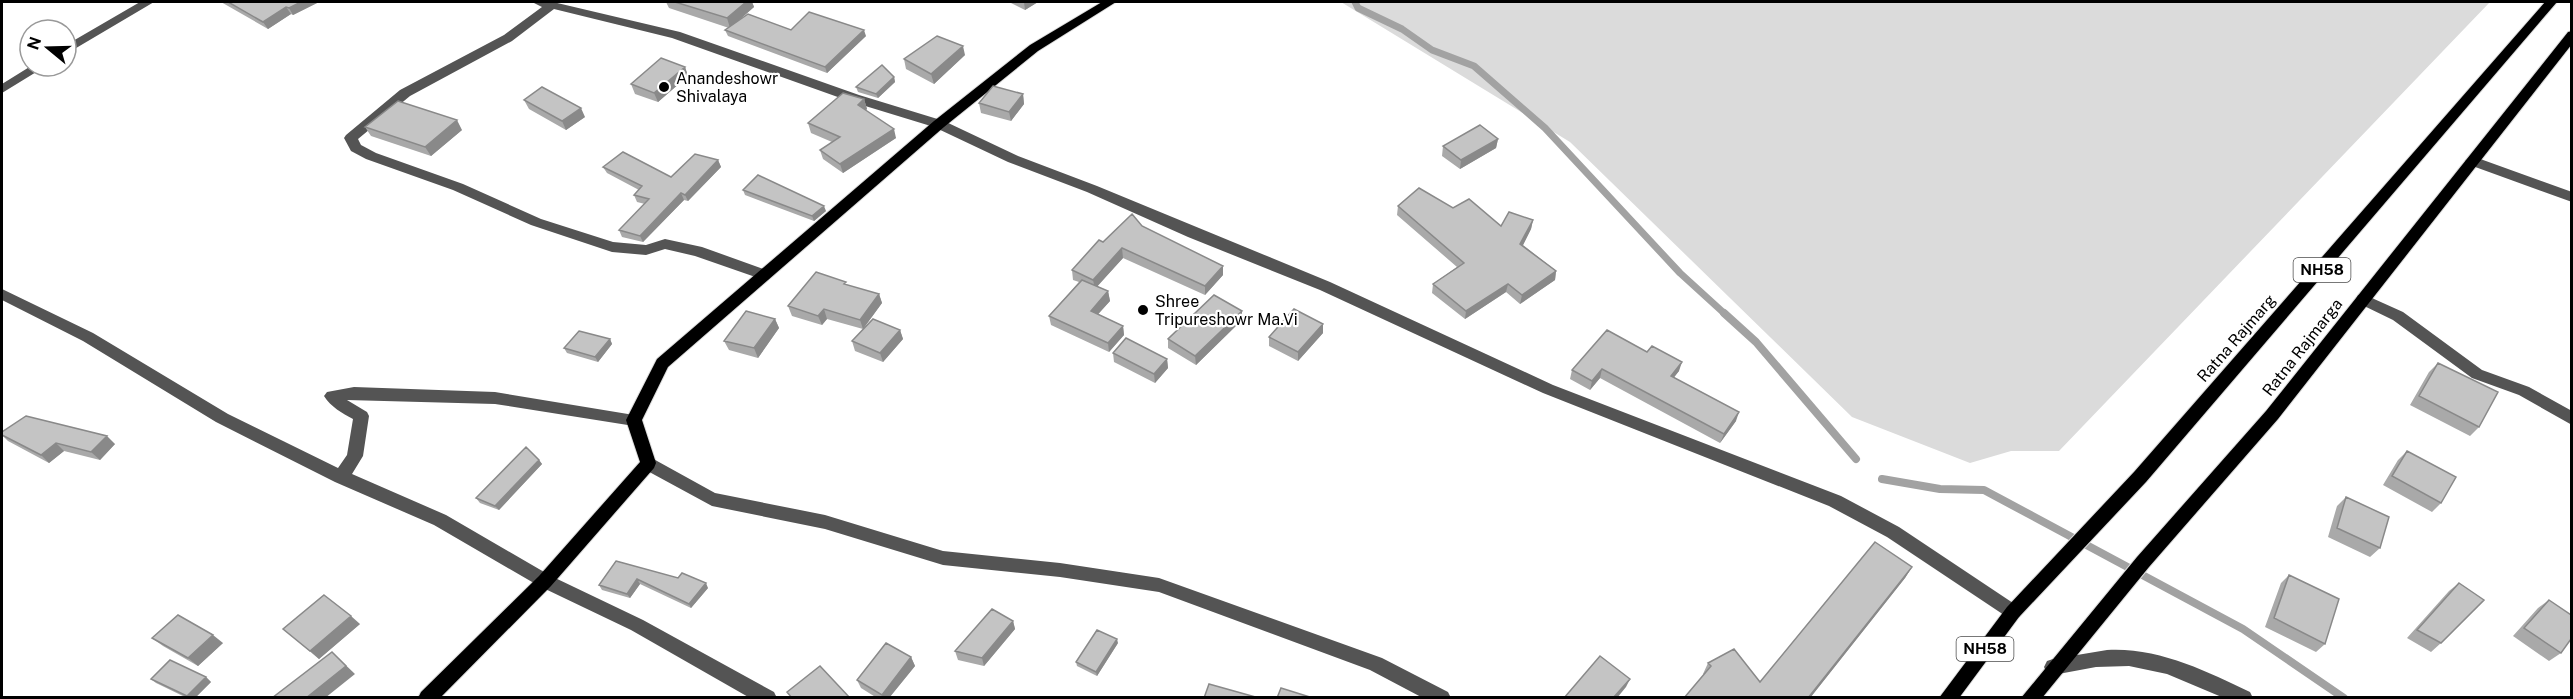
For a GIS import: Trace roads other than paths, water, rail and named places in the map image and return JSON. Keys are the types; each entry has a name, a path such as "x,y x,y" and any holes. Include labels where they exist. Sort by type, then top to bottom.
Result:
{"main road":[{"path":"427,698 544,581 648,463 634,420 662,363 939,124 1034,48 1110,2"},
{"name":"Ratna Rajmarg","path":"1948,698 2018,607 2088,534 2311,282 2551,2"},
{"name":"Ratna Rajmarga","path":"2053,667 2272,415 2571,35"},
{"name":"NH58","path":"2030,698 2053,667"}],"street":[{"path":"78,43 148,2"},
{"path":"765,275 697,250 665,244 646,249 612,247 536,222 458,187 371,156 356,148 351,138 405,93 508,38 545,3 676,35 854,98 939,124 1013,159 1092,189 1193,233 1325,286 1548,389 1835,501 1893,532 2018,607"},
{"path":"2,89 20,78"},
{"path":"2472,161 2571,197"},
{"path":"2,294 88,337 222,418 341,477 440,520 544,581 636,625 768,698"},
{"path":"2363,299 2398,316 2477,374 2524,392 2571,419"},
{"path":"341,477 356,456 361,416 345,408 332,396 354,393 495,398 634,420"},
{"path":"648,463 712,499 825,522 943,558 1059,570 1159,585 1376,664 1442,698"},
{"path":"2053,667 2098,659 2139,659 2199,677 2244,698"}],"waterway":[{"path":"1355,2 1358,8 1402,29 1432,50 1474,66 1545,128 1680,273 1725,314"},
{"path":"1724,313 1756,342 1856,459"},
{"path":"1882,479 1940,489 1984,490 2243,629 2344,698"}],"place":[{"name":"Anandeshowr Shivalaya","path":"664,87"},
{"name":"Shree Tripureshowr Ma.Vi","path":"1143,310"}]}
